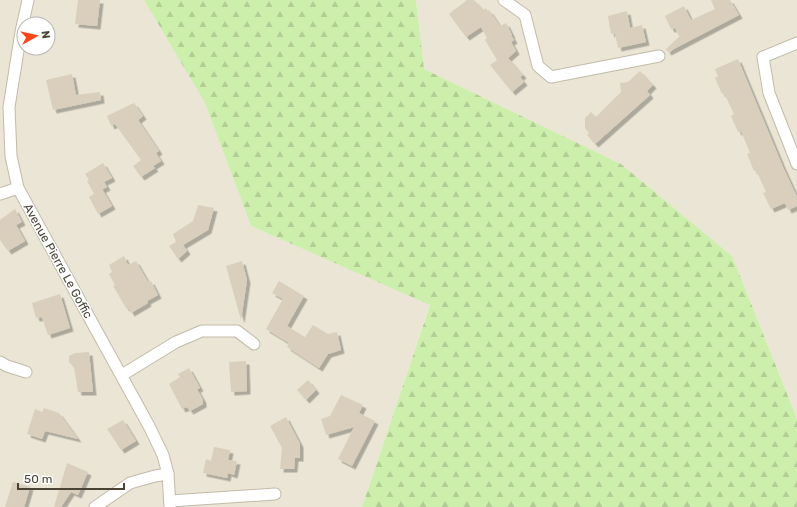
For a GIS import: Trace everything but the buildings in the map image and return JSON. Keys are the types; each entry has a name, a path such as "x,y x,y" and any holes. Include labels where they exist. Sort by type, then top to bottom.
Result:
{"street":[{"name":"Avenue Pierre Le Goffic","path":"28,0 9,107 10,156 18,188 122,375 163,455 168,474 170,504"},
{"path":"504,0 525,15 538,66 551,77 659,56"},
{"path":"797,43 763,57 769,92 794,147 797,164"},
{"path":"0,194 18,188"},
{"path":"122,375 176,342 202,331 237,331 254,344"},
{"path":"0,362 7,366 26,372"},
{"path":"95,507 130,483 154,476 168,474"},
{"path":"170,504 275,494"}],"shaded area":[{"path":"0,0 144,0 205,103 251,226 430,304 362,507 0,507"},
{"path":"416,0 797,0 797,419 732,256 621,164 424,69"}],"green space":[{"path":"144,0 416,0 424,69 621,164 732,256 797,419 797,507 362,507 430,305 251,226 205,103"}]}
